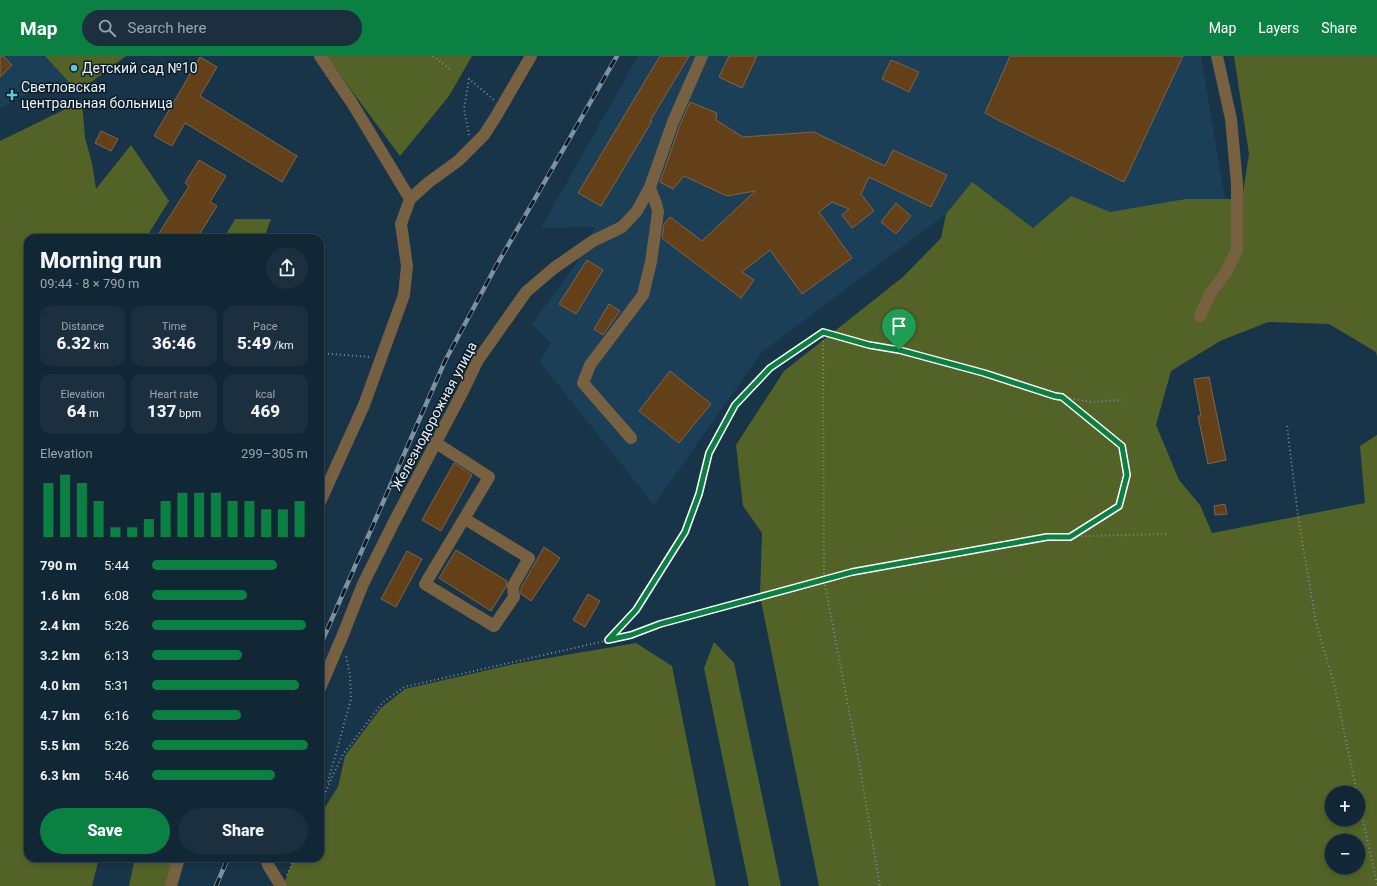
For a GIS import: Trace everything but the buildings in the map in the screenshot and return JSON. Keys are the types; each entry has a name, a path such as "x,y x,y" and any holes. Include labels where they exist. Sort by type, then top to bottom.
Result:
{"street":[{"path":"320,56 352,103 410,199"},
{"path":"324,493 364,405 404,296 407,266 401,224 410,199 469,150 484,135 531,56"},
{"name":"Железнодорожная улица","path":"324,679 366,578 398,513 436,444 478,360 526,292 554,268 593,241 622,227 636,211 650,187 673,122 702,56"},
{"path":"1200,316 1210,294 1226,272 1237,250 1237,177 1231,119 1217,56"},
{"path":"631,438 583,384 590,365 643,295 651,262 658,212 657,204 652,196 650,187"},
{"path":"436,444 489,477 465,519 424,584 494,626 514,597 513,586 529,558 465,519"},
{"path":"171,886 178,862"},
{"path":"267,862 281,886"}],"path":[{"path":"432,56 452,70"},
{"path":"469,150 470,135 464,109 469,79 502,106"},
{"path":"823,332 824,580 859,763 880,886"},
{"path":"608,640 636,610 685,532 699,494 709,453 735,405 770,368 823,332 869,345 899,350 984,373 1055,396 1093,402 1122,400"},
{"path":"324,353 370,357"},
{"path":"1062,397 1122,446 1127,475 1119,506 1070,537"},
{"path":"1286,426 1299,523 1316,622 1335,688 1356,786"},
{"path":"324,797 342,756 382,703 404,687 631,635 660,624 852,572 1047,537 1168,534"},
{"path":"324,795 351,699 350,675 342,637"},
{"path":"1364,826 1377,884"},
{"path":"281,886 293,862"}],"shaded area":[{"path":"0,56 126,56 78,92 49,81 0,109"},
{"path":"638,56 1201,56 1229,224 1081,234 946,214 762,352 654,505 539,361 551,343 532,324 576,264 595,227 541,228"}],"green space":[{"name":"Детский сад №10","path":"45,56 126,56 78,92"},
{"path":"326,56 472,56 449,96 400,156"},
{"path":"1234,56 1377,56 1377,357 1376,352 1329,324 1268,322 1220,341 1171,371 1156,425 1179,480 1200,505 1212,533 1365,503 1360,446 1377,435 1377,886 819,886 760,596 762,533 743,506 736,445 784,371 903,277 941,238 946,214 972,182 1033,228 1071,196 1110,212 1186,199 1242,199 1249,154"},
{"path":"82,101 85,138 92,163 96,189 131,145 169,201 148,234 24,234 24,862 98,862 92,886 0,886 0,141"},
{"path":"235,219 271,219 265,234 226,234"},
{"path":"714,642 734,663 781,886 749,886 704,668"},
{"path":"636,643 672,666 716,886 283,886 292,862 324,862 324,809 338,787 345,756 381,708 405,689 519,663"},
{"path":"134,862 178,862 170,886 129,886"}],"railway":[{"path":"324,637 445,361 495,268 617,56"},
{"path":"216,886 226,862"}],"place":[{"name":"Детский сад №10","path":"74,68"},
{"name":"Светловская центральная больница","path":"12,95"}],"route":[{"path":"823,332 869,345 899,350 984,373 1062,397 1122,446 1127,475 1119,506 1070,537 1047,537 852,572 760,596 660,624 631,635 608,640 636,610 685,532 699,494 709,453 735,405 770,368 823,332"}]}
